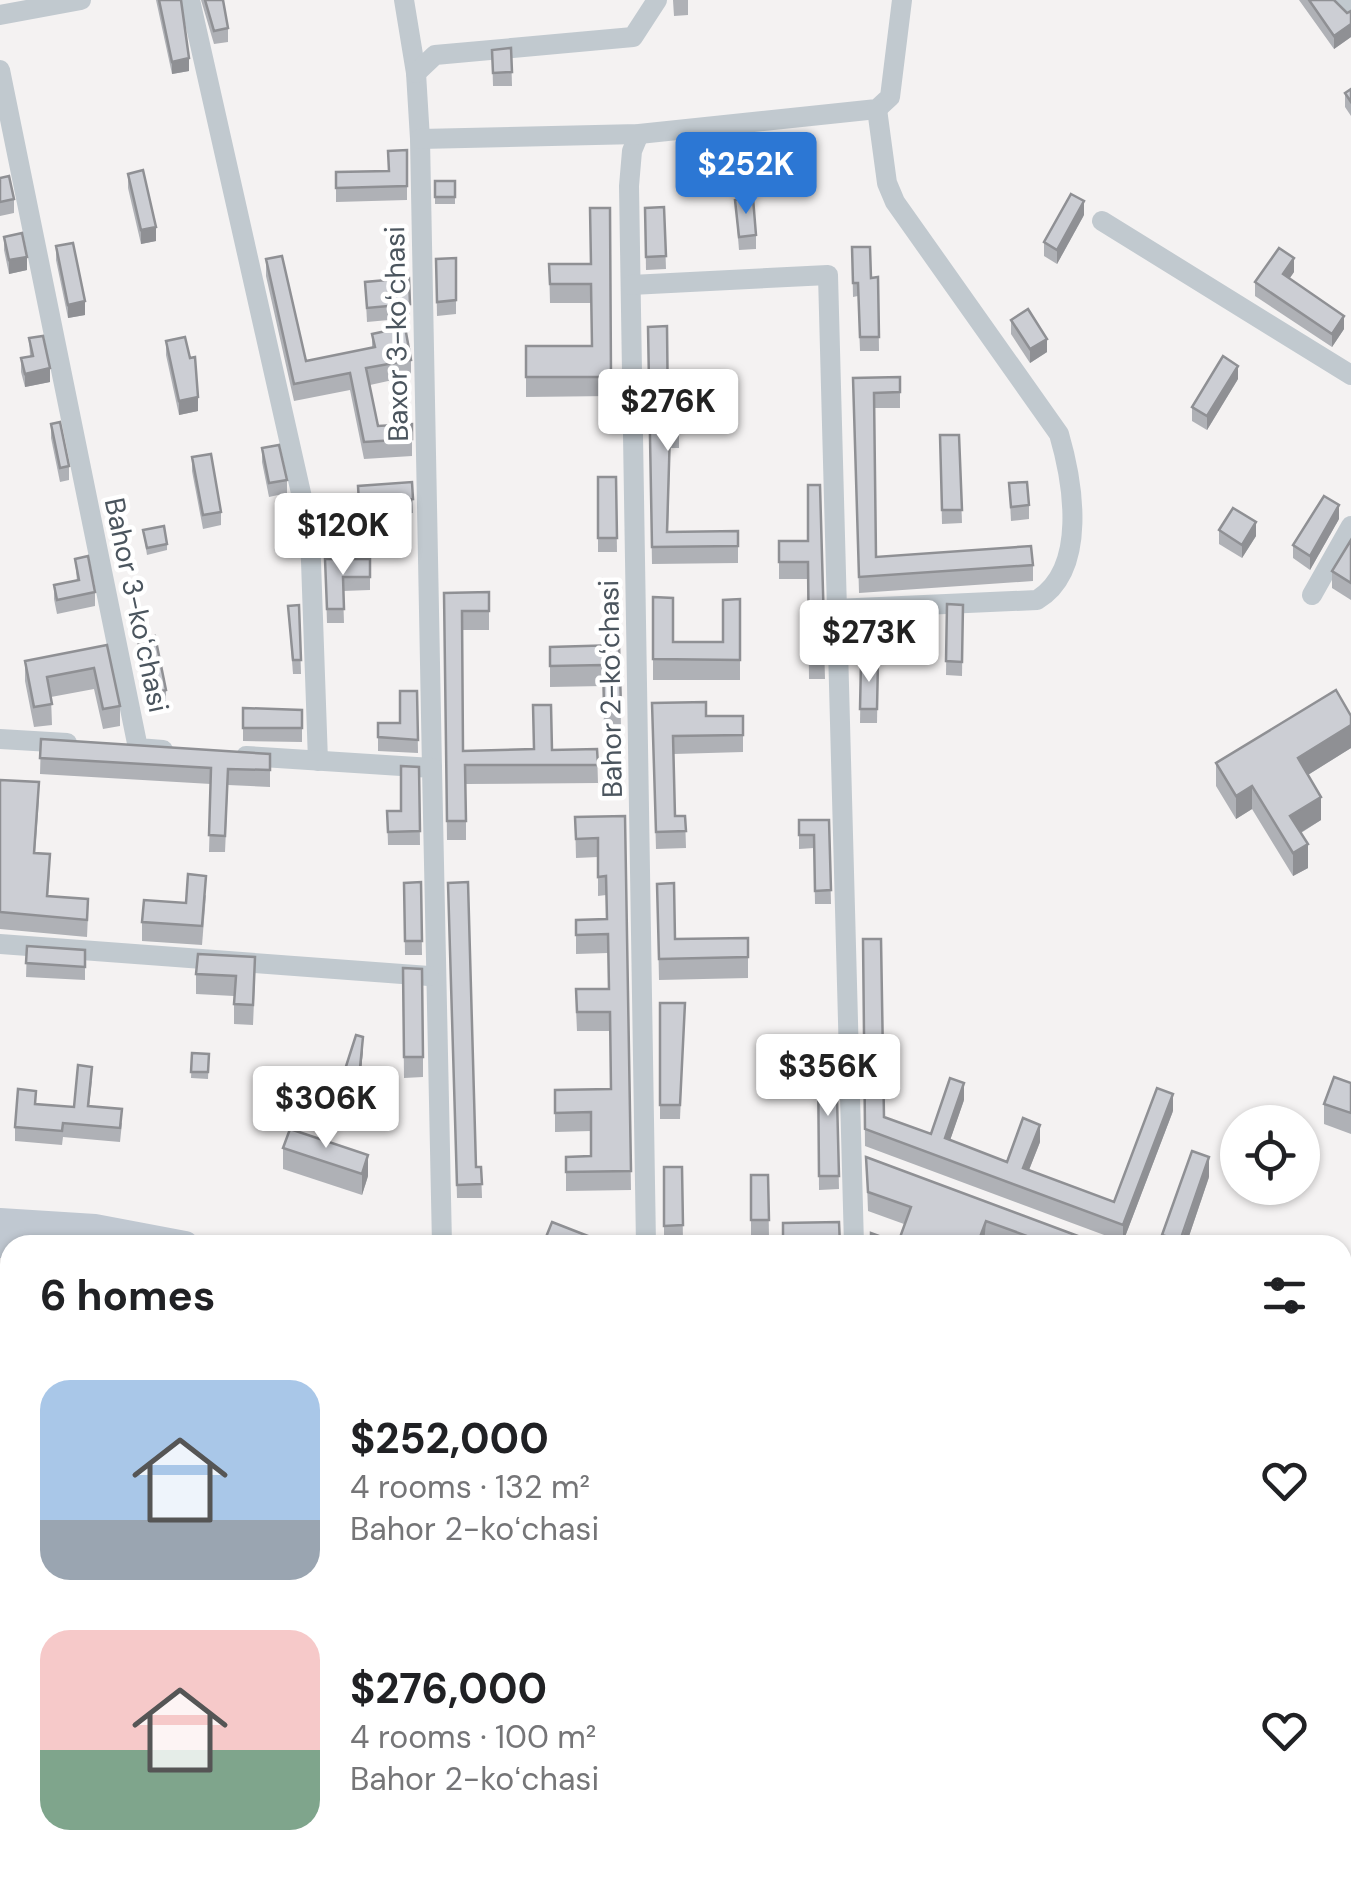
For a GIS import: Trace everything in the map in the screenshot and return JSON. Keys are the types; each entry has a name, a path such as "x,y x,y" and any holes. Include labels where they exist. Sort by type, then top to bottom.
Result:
{"main road":[{"path":"0,1222 95,1228 132,1235"}],"street":[{"path":"0,16 81,0"},
{"path":"190,0 310,534 318,760"},
{"name":"Baxor 3-koʻchasi","path":"404,0 416,73 420,139 432,768"},
{"path":"416,73 435,55 633,36 657,0"},
{"path":"420,139 639,134 877,108 890,97 902,0"},
{"path":"1340,0 1351,14"},
{"name":"Bahor 3-koʻchasi","path":"0,70 119,747 192,752"},
{"path":"835,610 1036,600 1052,591 1074,532 1072,478 1058,434 895,202 886,182 877,108"},
{"name":"Bahor 2-koʻchasi","path":"639,134 632,150 629,186 646,1235"},
{"path":"1102,221 1351,375"},
{"path":"631,285 828,275 835,610 860,1159 855,1235"},
{"path":"1312,596 1351,526"},
{"path":"0,739 119,747"},
{"path":"228,754 432,768 442,1235"},
{"path":"0,944 436,977"}],"building":[{"path":"159,0 181,0 189,58 172,62"},
{"path":"205,0 223,0 228,28 214,31"},
{"path":"1309,0 1334,0 1347,13 1351,11 1351,24 1334,36"},
{"path":"511,48 512,72 493,73 492,50"},
{"path":"407,150 407,186 336,188 336,172 389,171 388,151"},
{"path":"143,170 156,227 141,230 128,174"},
{"path":"9,176 14,199 0,202 0,178"},
{"path":"435,181 455,181 455,197 435,197"},
{"path":"1071,194 1084,201 1057,250 1044,242"},
{"path":"753,198 756,235 739,237 735,200"},
{"path":"664,207 666,256 646,257 645,208"},
{"path":"590,208 610,208 611,377 526,377 526,346 592,346 591,284 550,284 549,264 591,264"},
{"path":"22,233 27,257 9,260 4,237"},
{"path":"73,243 85,301 68,305 56,246"},
{"path":"852,247 870,247 871,278 878,277 879,337 860,337"},
{"path":"1279,248 1294,258 1283,274 1344,316 1332,334 1255,282"},
{"path":"282,256 306,361 375,347 372,334 405,327 411,360 366,368 378,426 412,424 412,439 364,442 350,373 294,384 266,259"},
{"path":"456,258 456,300 437,302 436,259"},
{"path":"409,278 410,304 367,308 365,282"},
{"path":"1028,309 1047,339 1030,349 1011,320"},
{"path":"667,326 668,417 679,417 679,432 670,432 667,532 738,531 738,546 652,547 648,327"},
{"path":"43,336 50,368 25,374 21,358 33,356 29,338"},
{"path":"185,337 190,358 195,357 198,397 179,401 166,341"},
{"path":"1223,356 1238,366 1207,416 1192,407"},
{"path":"900,377 900,392 874,393 876,557 1031,546 1033,565 859,577 853,378"},
{"path":"60,422 69,466 60,468 51,424"},
{"path":"940,435 959,435 962,510 942,510"},
{"path":"279,445 287,480 269,483 262,448"},
{"path":"211,454 221,512 203,515 192,457"},
{"path":"598,477 616,477 617,538 598,538"},
{"path":"412,482 413,499 359,503 358,486"},
{"path":"1027,482 1029,505 1011,507 1009,483"},
{"path":"808,485 820,485 825,662 809,662 808,562 779,562 779,541 808,541"},
{"path":"1324,496 1339,505 1310,556 1293,545"},
{"path":"1233,508 1256,522 1242,545 1219,530"},
{"path":"164,526 167,544 147,548 143,530"},
{"path":"1351,540 1351,583 1332,571"},
{"path":"88,556 95,592 57,600 54,585 79,580 75,559"},
{"path":"325,559 370,559 370,577 343,577 344,609 327,609"},
{"path":"489,592 489,611 462,611 463,751 534,749 533,705 551,705 552,750 597,749 598,765 465,765 466,821 447,821 444,593"},
{"path":"653,597 673,598 673,642 723,642 723,600 740,599 740,660 653,659"},
{"path":"947,604 963,605 962,662 946,661"},
{"path":"299,605 301,660 293,660 288,606"},
{"path":"155,636 166,690 149,694 138,640"},
{"path":"107,645 120,706 103,709 94,668 47,677 52,704 34,707 25,661"},
{"path":"619,645 621,706 604,706 603,665 550,666 550,647"},
{"path":"861,661 878,662 877,709 860,709"},
{"path":"1336,690 1351,716 1351,725 1298,758 1321,797 1290,816 1308,844 1293,853 1252,786 1236,796 1216,763"},
{"path":"400,691 417,691 418,740 378,737 378,723 400,723"},
{"path":"706,702 706,716 743,716 743,735 673,736 675,816 685,816 686,831 656,832 652,703"},
{"path":"243,708 302,710 302,728 243,728"},
{"path":"41,739 270,754 270,770 228,769 225,836 209,835 211,768 40,758"},
{"path":"401,766 419,767 420,831 388,832 387,811 401,811"},
{"path":"0,780 39,782 34,853 50,854 47,896 88,899 87,920 0,912"},
{"path":"625,816 631,1171 566,1172 566,1157 591,1156 591,1112 555,1113 555,1090 611,1089 610,1012 577,1012 576,989 609,989 608,934 576,935 576,920 607,919 606,876 598,877 598,838 576,839 575,817"},
{"path":"799,820 829,820 831,890 815,891 814,835 799,835"},
{"path":"188,874 206,876 202,926 142,922 144,900 186,903"},
{"path":"421,882 422,941 405,941 404,883"},
{"path":"468,882 476,1167 481,1167 482,1184 457,1185 448,883"},
{"path":"674,883 675,939 748,938 748,957 659,959 657,884"},
{"path":"863,939 881,939 884,1117 931,1134 950,1078 964,1083 945,1138 1007,1162 1023,1118 1040,1125 1023,1168 1114,1202 1157,1088 1173,1094 1123,1225 865,1129"},
{"path":"27,946 85,950 85,967 26,963"},
{"path":"198,954 255,957 253,1005 234,1004 236,976 196,974"},
{"path":"403,968 422,969 423,1057 404,1057"},
{"path":"660,1003 685,1003 680,1105 660,1105"},
{"path":"356,1035 363,1037 358,1088 341,1082"},
{"path":"192,1053 209,1054 208,1072 191,1072"},
{"path":"836,1059 839,1176 819,1176 818,1060"},
{"path":"78,1065 92,1067 88,1106 122,1109 120,1128 63,1123 62,1131 15,1127 18,1089 36,1091 35,1104 74,1107"},
{"path":"1334,1077 1351,1083 1351,1113 1324,1104"},
{"path":"290,1129 368,1155 362,1174 283,1148"},
{"path":"1192,1151 1209,1157 1182,1235 1162,1235"},
{"path":"866,1157 1075,1235 1024,1235 986,1221 981,1235 901,1235 911,1207 868,1192"},
{"path":"664,1167 682,1167 683,1225 664,1226"},
{"path":"751,1175 768,1175 769,1220 751,1220"},
{"path":"552,1222 585,1235 547,1235"},
{"path":"839,1222 840,1235 783,1235 783,1223"}]}
